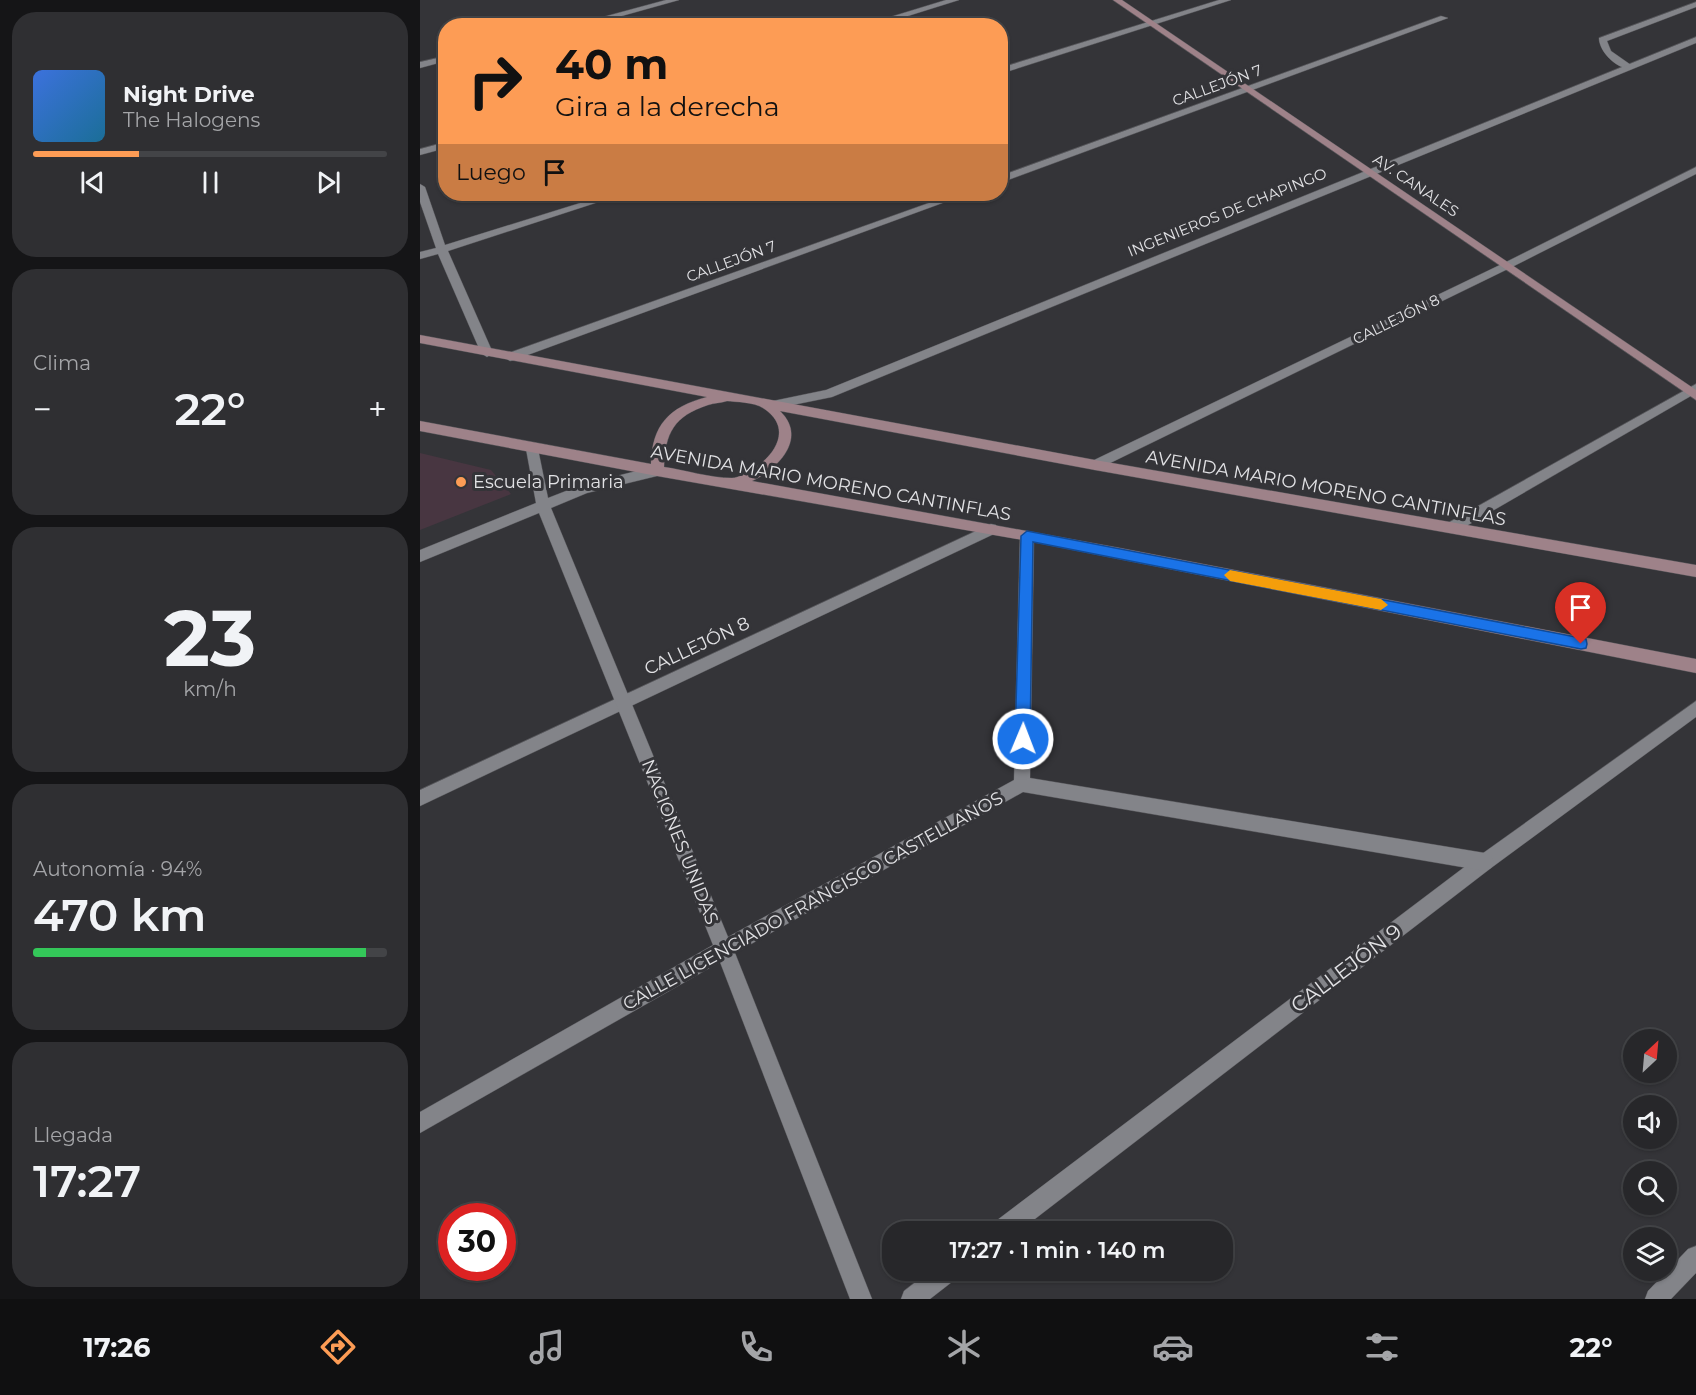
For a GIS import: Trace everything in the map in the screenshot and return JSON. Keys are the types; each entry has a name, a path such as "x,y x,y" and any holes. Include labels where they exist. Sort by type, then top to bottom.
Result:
{"main road":[{"name":"AV. CANALES","path":"1117,0 1694,391"},
{"name":"AVENIDA MARIO MORENO CANTINFLAS","path":"420,339 731,397 768,406 1696,571"},
{"path":"657,471 658,443 664,429 676,416 702,402 731,397"},
{"path":"738,482 757,475 781,452 786,438 785,425 778,414 768,406"},
{"name":"AVENIDA MARIO MORENO CANTINFLAS","path":"420,426 532,449 657,471 738,482 991,529 1696,666"}],"street":[{"path":"605,18 675,0"},
{"path":"893,18 955,0"},
{"path":"1008,68 1227,0"},
{"path":"1628,67 1606,52 1602,40 1696,4"},
{"name":"CALLEJÓN 7","path":"1008,177 1444,18"},
{"name":"INGENIEROS DE CHAPINGO","path":"768,406 828,394 1696,40"},
{"path":"420,65 438,60"},
{"path":"420,152 438,147"},
{"name":"CALLEJÓN 8","path":"1095,465 1508,265 1696,170"},
{"path":"420,187 442,250 487,353"},
{"path":"420,256 596,201"},
{"name":"CALLEJÓN 7","path":"510,357 943,201"},
{"path":"1451,528 1694,391"},
{"name":"NACIONES UNIDAS","path":"532,449 543,505 724,950 861,1299"},
{"path":"420,555 584,489 657,471"},
{"name":"CALLEJÓN 8","path":"420,798 991,529"},
{"name":"CALLE LICENCIADO FRANCISCO CASTELLANOS","path":"420,1123 1022,784 1027,536"},
{"name":"CALLEJÓN 9","path":"1014,1221 1485,862 1696,708"},
{"path":"1022,784 1485,862"},
{"path":"1656,1299 1696,1257"},
{"path":"912,1299 935,1281"}],"shaded area":[{"name":"Escuela Primaria","path":"420,453 491,470 511,494 420,530"}],"slow traffic":[{"path":"1230,575 1381,605"}],"place":[{"name":"Escuela Primaria","path":"461,482"}],"route":[{"path":"1023,739 1027,536 1581,644"}]}
